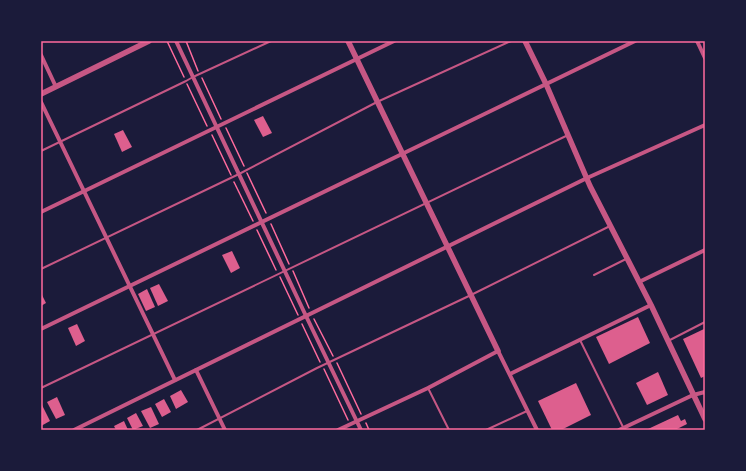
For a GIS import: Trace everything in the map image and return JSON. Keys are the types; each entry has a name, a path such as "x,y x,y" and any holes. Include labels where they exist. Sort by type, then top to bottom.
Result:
{"street":[{"path":"41,94 150,41"},
{"path":"176,41 361,430"},
{"path":"348,41 537,430"},
{"path":"41,212 394,41"},
{"path":"525,41 546,84 587,178 651,305 705,420"},
{"path":"41,329 635,41"},
{"path":"697,41 705,58"},
{"path":"41,55 56,87"},
{"path":"41,102 175,380"},
{"path":"74,430 587,178 705,125"},
{"path":"639,282 705,250"},
{"path":"510,374 651,305"},
{"path":"338,430 428,388 498,351"},
{"path":"196,370 225,430"},
{"path":"621,429 693,395 705,392"}],"lane":[{"path":"41,151 271,41"},
{"path":"41,269 239,174 377,102 512,41"},
{"path":"41,388 568,135"},
{"path":"197,430 328,362 335,360 610,226"},
{"path":"594,275 627,259"},
{"path":"667,341 705,322"},
{"path":"580,340 621,429"},
{"path":"428,388 449,430"},
{"path":"486,430 528,410"}],"path":[{"path":"167,41 350,424"},
{"path":"186,41 223,124 369,430"}],"building":[{"path":"263,116 272,133 263,137 254,120"},
{"path":"123,130 132,147 122,152 114,134"},
{"path":"232,251 240,268 231,273 222,255"},
{"path":"159,284 168,301 158,306 150,288"},
{"path":"147,289 155,307 146,311 138,294"},
{"path":"41,293 46,303 41,306"},
{"path":"638,317 650,343 609,364 596,337"},
{"path":"77,324 85,341 76,346 68,328"},
{"path":"704,329 705,376 701,378 683,339"},
{"path":"658,372 668,395 647,405 636,383"},
{"path":"576,383 591,415 561,430 552,430 538,401"},
{"path":"181,390 188,402 176,409 170,396"},
{"path":"57,397 65,415 56,419 47,402"},
{"path":"164,399 171,412 162,417 155,404"},
{"path":"41,403 50,421 41,426"},
{"path":"151,407 159,424 150,428 141,411"},
{"path":"136,413 143,426 133,430 127,418"},
{"path":"678,415 681,421 685,419 687,424 675,430 648,430 648,429"},
{"path":"124,421 128,430 116,430 114,426"}]}
